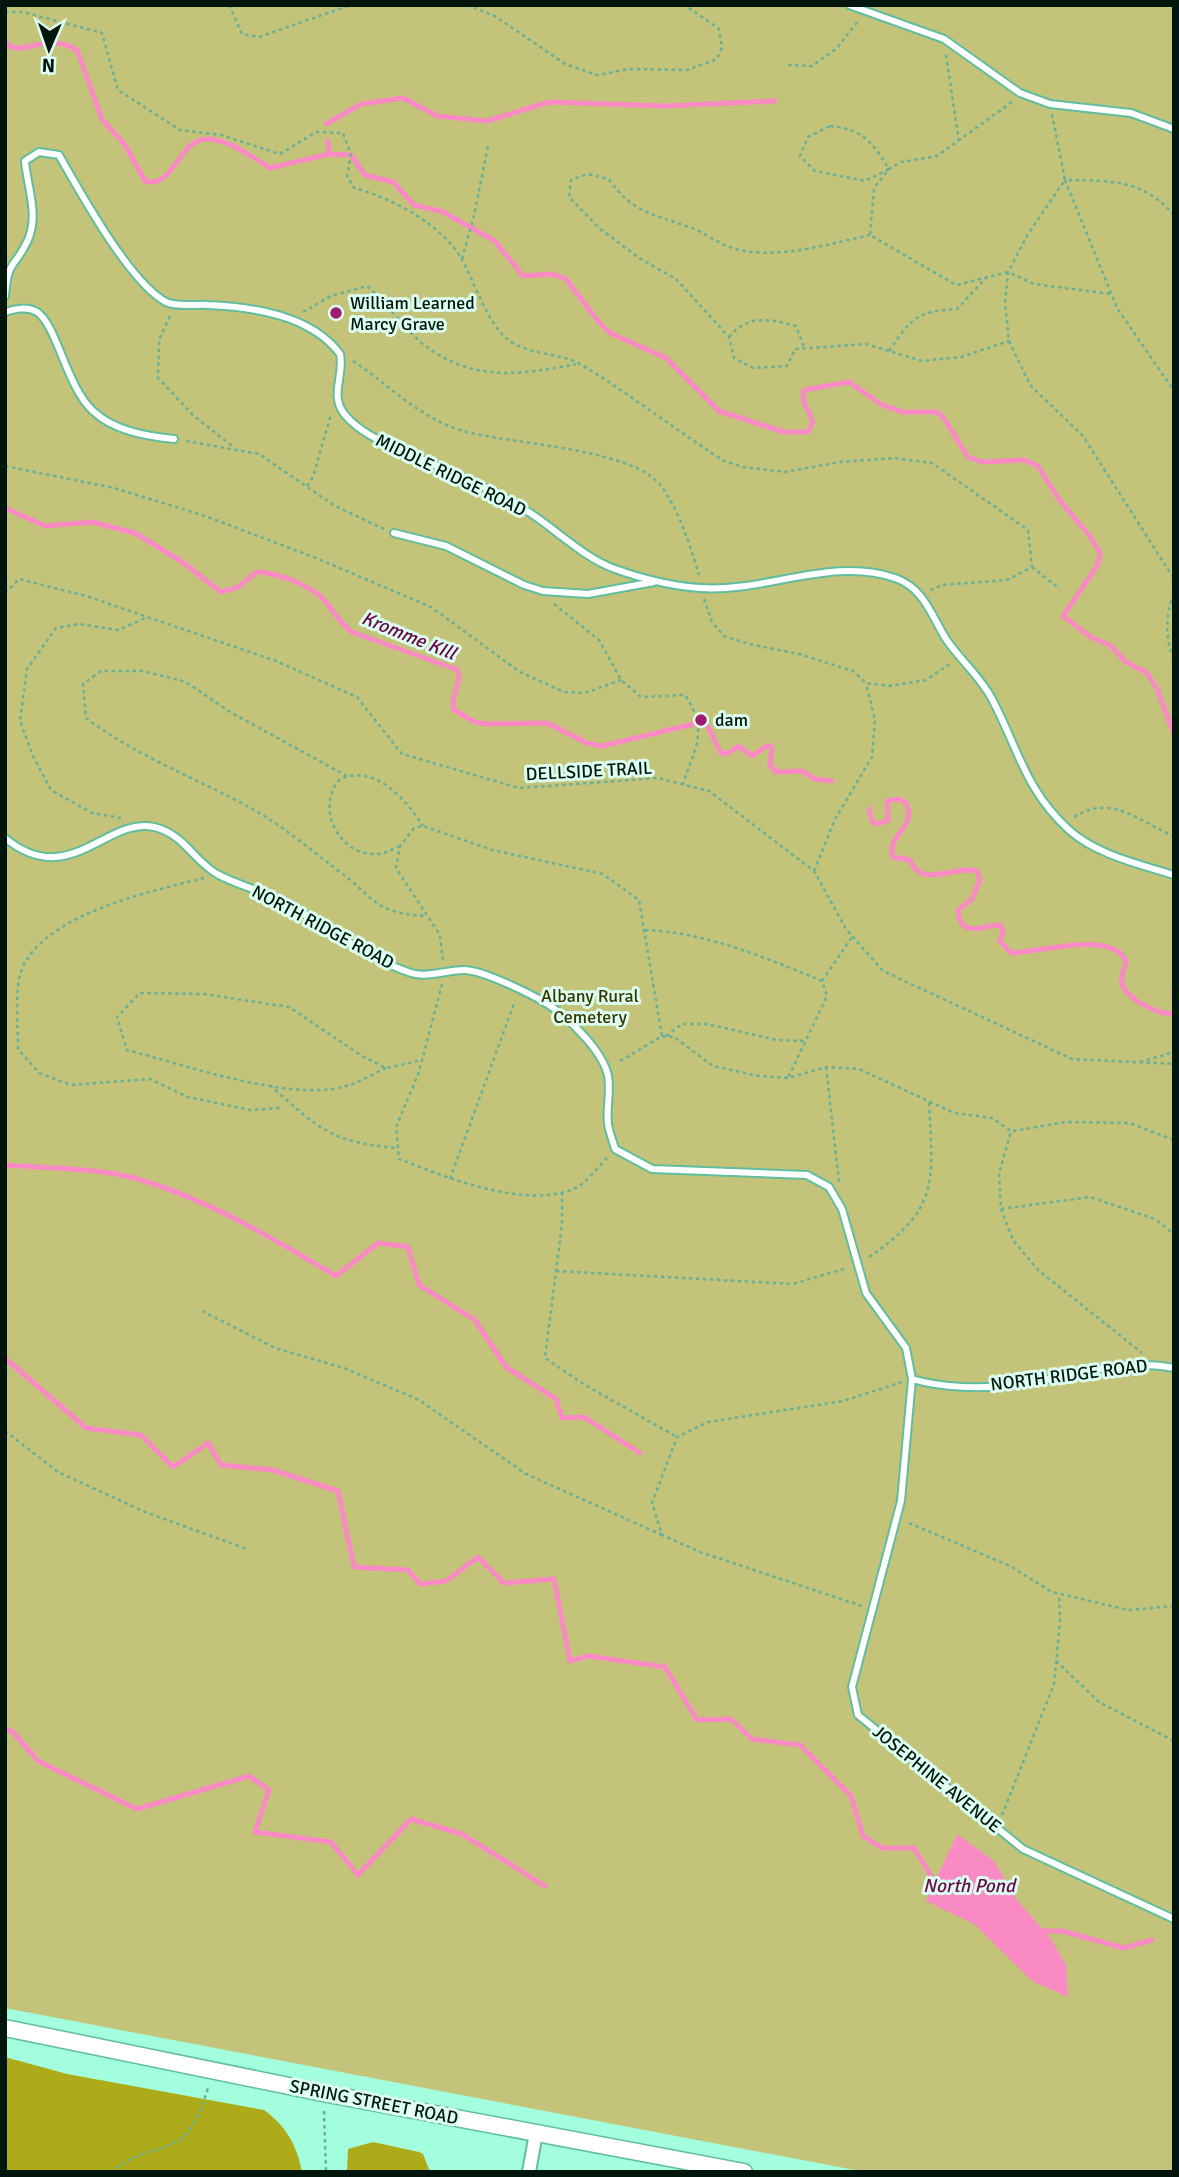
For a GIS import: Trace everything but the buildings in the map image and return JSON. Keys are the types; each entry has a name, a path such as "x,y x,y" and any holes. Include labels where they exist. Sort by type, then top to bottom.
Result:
{"street":[{"name":"SPRING STREET ROAD","path":"5,2028 324,2093 744,2172"},
{"path":"529,2172 536,2133"}],"lane":[{"path":"849,5 944,39 1020,93 1050,104 1130,113 1174,129"},
{"path":"5,296 7,270 28,241 34,212 25,161 39,152 59,155 94,217 149,290 168,303 264,311 293,321 322,336 338,351 342,362 337,393"},
{"path":"5,312 23,308 43,317 74,389 105,421 139,433 174,439"},
{"name":"MIDDLE RIDGE ROAD","path":"337,393 345,415 377,440 477,484 524,509 613,568 656,582 702,589 734,588 825,573 855,572 896,578 921,594"},
{"name":"MIDDLE RIDGE ROAD","path":"394,533 460,552 524,585 544,591 588,594 656,582"},
{"path":"921,594 949,643 962,656 991,697 1027,779 1063,823 1102,850 1174,875"},
{"path":"5,838 26,851 51,856 83,852 137,827"},
{"name":"NORTH RIDGE ROAD","path":"137,827 154,827 170,833 187,844 218,874 284,902 368,954 414,974 467,970 519,989 557,1010 593,1048 608,1075 608,1124 615,1149"},
{"path":"615,1149 652,1169 807,1175 829,1187 842,1209 866,1293 906,1348 912,1379"},
{"name":"NORTH RIDGE ROAD","path":"912,1379 933,1385 1013,1385 1099,1368 1155,1364 1174,1368"},
{"name":"JOSEPHINE AVENUE","path":"912,1379 901,1501 852,1687 858,1715 1023,1849 1174,1919"}],"path":[{"path":"229,5 242,34 259,37 351,5"},
{"path":"467,5 495,16 565,64 597,75 629,69 687,70 717,59 722,47 719,29 685,5"},
{"path":"788,65 812,66 837,48 866,11"},
{"path":"5,12 23,12 102,33 118,90 180,130 221,135 280,154 316,132 343,133 351,155 347,176 354,188 380,195 443,235 462,259 478,296 506,338 525,348 579,363 724,461 743,467 785,472 840,462 894,458 932,463 1028,530 1032,566 1060,589"},
{"path":"944,39 959,142"},
{"path":"889,169 875,146 852,128 830,126 808,137 800,156 815,171 864,181 889,169 901,162 937,156 959,142 1020,93"},
{"path":"1050,104 1065,180 1117,308 1174,391"},
{"path":"462,259 488,146"},
{"path":"870,235 874,188 889,169"},
{"path":"1009,341 961,357 922,361 866,344 804,347 796,349 787,366 752,368 734,358 729,338 676,279 639,258 599,229 569,197 571,180 588,174 609,178 621,197 646,214 692,228 732,248 752,251 790,250 870,235 956,285 1008,272 1034,284 1111,293"},
{"path":"1065,180 1121,181 1162,201 1174,215"},
{"path":"1065,180 1028,234 1008,272 1005,303 1009,341 1030,384 1083,436 1174,579"},
{"path":"889,352 911,319 930,310 957,309 987,277"},
{"path":"293,321 331,296 367,286 389,305 426,347 480,373 525,374 579,363"},
{"path":"176,304 159,340 159,378 194,416 233,448"},
{"path":"729,338 739,325 767,318 796,326 804,347"},
{"path":"338,351 428,417 459,429 508,442 607,456 623,461 660,484 687,534 712,622 724,636 748,644 799,654 853,671 866,683 875,720 872,757 835,819 814,871"},
{"path":"307,486 313,477 337,393"},
{"path":"174,439 258,454 360,521 394,533"},
{"path":"5,466 114,488 205,516 397,593 431,607 520,672 564,692 585,693 621,680"},
{"path":"921,594 942,585 1007,580 1032,566"},
{"name":"DELLSIDE TRAIL","path":"5,593 19,579 86,596 276,661 357,696 401,754 519,788 658,778 709,791 814,871 853,937 883,971 1072,1059 1174,1064"},
{"path":"524,585 565,611 599,640 621,680 641,697 685,695 697,713 700,734 682,784"},
{"path":"1174,594 1170,603 1167,644 1174,660"},
{"path":"137,827 131,820 92,813 51,790 33,756 20,721 27,669 56,628 79,624 118,629 148,617"},
{"path":"866,683 889,686 926,681 962,656"},
{"path":"423,826 401,796 385,784 361,775 347,776 230,712 186,682 143,671 101,671 83,684 86,718 112,738 253,809 340,871 381,907 396,913 427,916"},
{"path":"347,776 333,787 328,798 328,812 341,837 353,847 371,854 400,846"},
{"path":"1063,823 1089,809 1105,807 1131,813 1174,836"},
{"path":"615,1149 578,1187 547,1198 450,1179 399,1159 396,1127 423,1059 445,971 440,935 396,867 400,846 414,828 423,826 492,850 603,874 639,900 664,1036"},
{"path":"218,874 132,897 75,921 39,942 22,969 18,1049 39,1073 71,1085 150,1079 188,1097 250,1110 280,1108"},
{"path":"645,930 670,931 720,945 771,960 822,981 827,996 788,1078"},
{"path":"822,981 853,937"},
{"path":"450,1179 519,989"},
{"path":"386,1068 362,1056 289,1007 204,994 140,993 117,1017 127,1050 270,1085 304,1089 344,1087 386,1068 423,1059"},
{"path":"605,1070 682,1024 707,1024 777,1040 807,1041"},
{"path":"664,1036 674,1037 713,1066 788,1078 826,1067 859,1069 954,1112 992,1118 1012,1131 1066,1122 1129,1123 1174,1140"},
{"path":"1137,1063 1174,1052"},
{"path":"826,1067 839,1182"},
{"path":"270,1085 320,1129 357,1145 398,1148"},
{"path":"556,1271 793,1284 858,1264 891,1242 914,1221 928,1197 932,1163 929,1102"},
{"path":"1012,1131 999,1174 1001,1209 1013,1240 1038,1270 1155,1364"},
{"path":"562,1192 545,1358 585,1385 677,1437"},
{"path":"1001,1209 1090,1197 1155,1219 1174,1234"},
{"path":"202,1311 275,1348 344,1368 419,1400 526,1474 700,1552 872,1609"},
{"path":"662,1535 652,1503 677,1437 708,1422 843,1401 912,1379"},
{"path":"5,1431 58,1472 145,1512 247,1549"},
{"path":"897,1518 1010,1566 1059,1594 1128,1610 1174,1606"},
{"path":"997,1828 1054,1684 1060,1621 1059,1594"},
{"path":"1055,1661 1099,1702 1174,1741"},
{"path":"110,2172 182,2140 200,2114 214,2071"},
{"path":"324,2093 326,2172"}],"green space":[{"name":"Albany Rural Cemetery","path":"5,5 1174,5 1174,2172 865,2172 5,2008"}],"shaded area":[{"path":"5,2057 67,2074 264,2110 279,2123 289,2137 302,2172 5,2172"},
{"path":"373,2142 423,2154 430,2172 347,2172 348,2149"}],"water":[{"name":"North Pond","path":"957,1834 994,1861 1017,1900 1051,1939 1066,1965 1068,1997 1032,1981 974,1924 926,1901"}],"waterway":[{"path":"5,42 15,48 57,43 77,50 102,119 125,145 145,181 155,182 163,178 183,153 199,140 210,139 226,143 270,168 329,154 351,155 365,175 393,182 414,205 443,212 495,241 523,276 552,274 566,279 610,333 666,358 719,411 784,432 808,432 813,422 803,400 804,390 849,382 882,405 903,412 937,412 943,417 968,457 982,462 1024,460 1038,466 1058,498 1089,535 1100,553 1097,566 1063,616 1092,638 1110,645 1126,662 1147,673 1157,689 1174,734"},
{"path":"326,124 361,104 403,98 437,116 487,121 549,102 665,106 775,101"},
{"path":"328,141 329,154"},
{"name":"Kromme KIll","path":"5,508 45,526 92,522 135,533 181,561 221,592 238,587 257,572 301,584 323,599 352,632 458,670 454,710 475,722 547,723 587,743 602,746 702,722 708,727 721,753 726,754 739,746 752,756 768,745 772,748 770,765 776,772 802,771 815,779 832,781"},
{"name":"Kromme KIll","path":"869,809 872,822 879,824 888,820 887,801 899,799 906,803 908,819 893,843 893,857 910,860 915,869 931,875 977,871 980,880 972,899 958,910 963,925 974,929 1000,925 1003,931 1000,941 1011,953 1090,944 1118,951 1126,961 1122,983 1130,995 1152,1009 1174,1013"},
{"name":"Kromme KIll","path":"1174,989 1174,999"},
{"path":"5,1165 103,1172 161,1186 238,1220 336,1276 378,1243 408,1247 419,1285 475,1320 506,1367 556,1399 562,1418 584,1417 640,1453"},
{"path":"5,1358 86,1428 141,1435 173,1467 208,1443 221,1465 273,1470 338,1491 354,1567 408,1570 420,1584 446,1581 478,1557 504,1583 554,1579 570,1661 588,1656 665,1667 697,1720 731,1719 752,1739 800,1745 851,1796 863,1836 882,1848 914,1848 938,1887"},
{"path":"5,1730 12,1731 38,1761 137,1809 249,1776 269,1790 255,1832 331,1842 358,1875 411,1819 462,1834 545,1886"},
{"path":"1039,1931 1062,1931 1124,1948 1152,1940"}],"place":[{"name":"William Learned Marcy Grave","path":"336,313"},
{"name":"dam","path":"701,720"}]}
